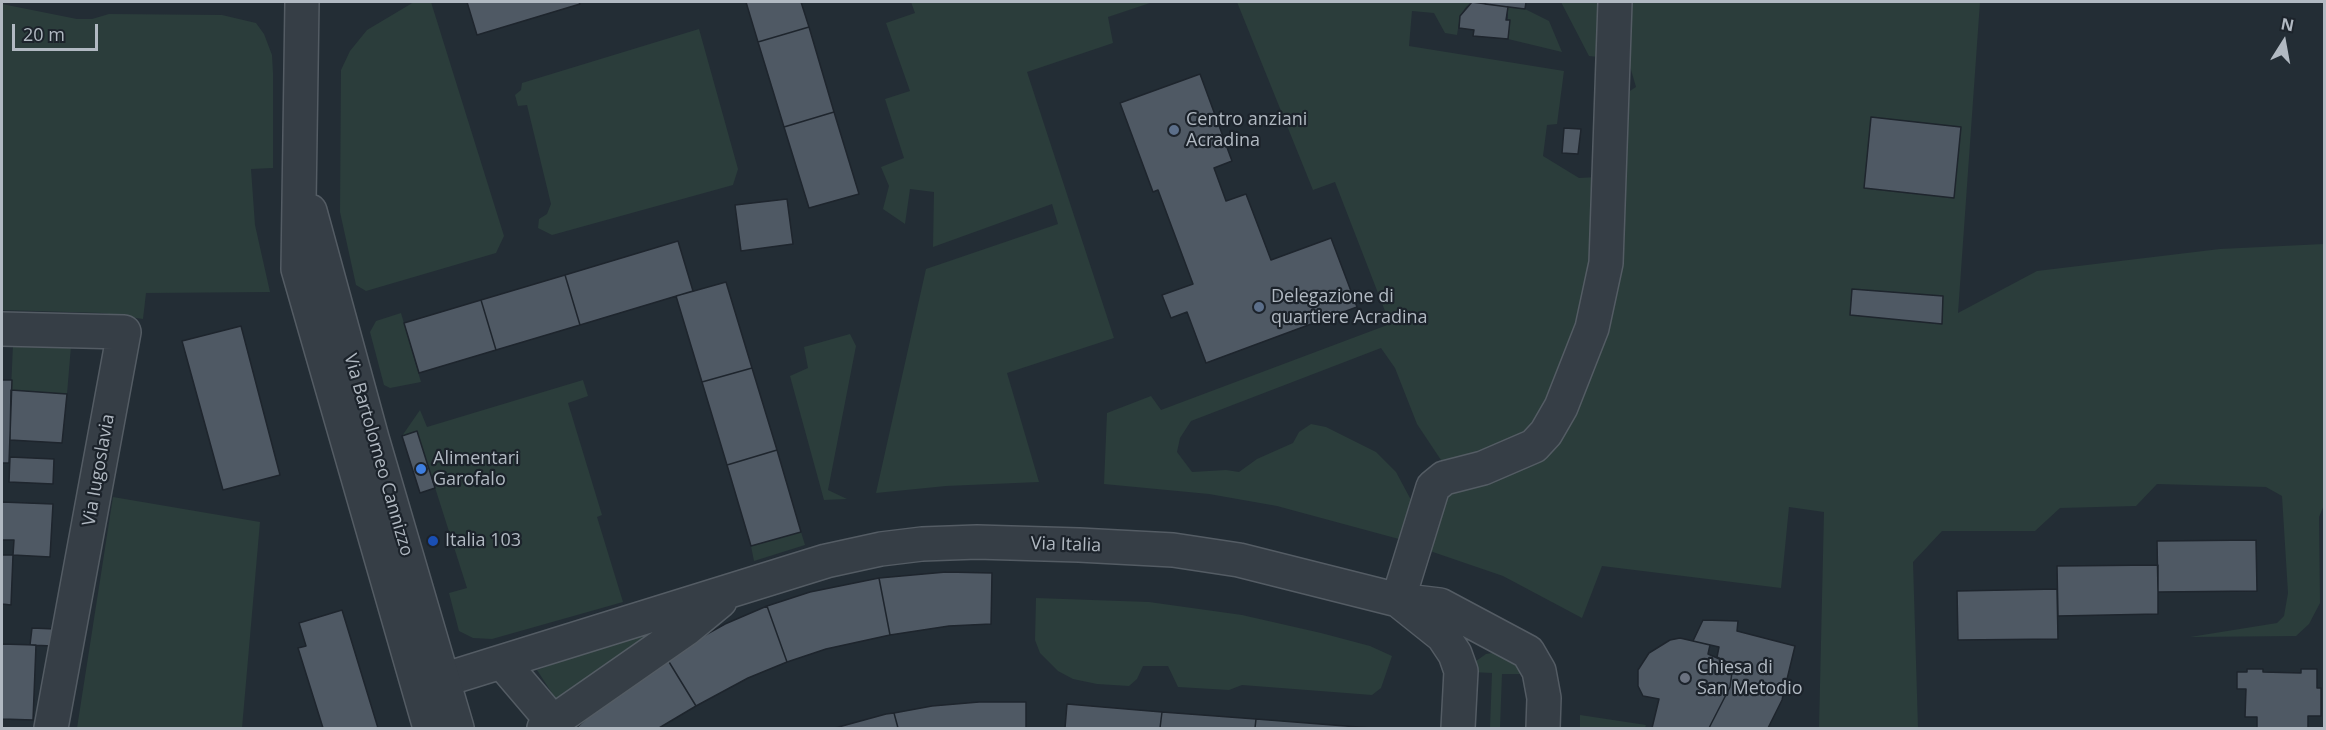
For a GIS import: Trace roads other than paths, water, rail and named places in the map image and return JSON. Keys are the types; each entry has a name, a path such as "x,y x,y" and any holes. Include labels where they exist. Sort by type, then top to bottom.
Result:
{"street":[{"name":"Via Bartolomeo Cannizzo","path":"302,2 298,269 430,729"},
{"path":"1458,729 1461,671 1455,654 1443,636 1398,600 1433,488 1444,478 1483,468 1534,446 1546,433 1561,407 1592,328 1606,263 1608,241 1614,2"},
{"name":"Via Bartolomeo Cannizzo","path":"301,181 458,729"},
{"name":"Via Iugoslavia","path":"2,329 124,332 51,729"},
{"name":"Via Italia","path":"443,680 826,561 881,549 922,544 977,542 1173,550 1239,560 1398,600 1440,605 1528,652 1539,671 1544,698 1543,729"},
{"path":"502,662 549,725 686,629 734,590"}],"place":[{"name":"Centro anziani Acradina","path":"1174,130"},
{"name":"Delegazione di quartiere Acradina","path":"1259,307"},
{"name":"Alimentari Garofalo","path":"421,469"},
{"name":"Italia 103","path":"433,541"},
{"name":"Chiesa di San Metodio","path":"1685,678"}]}
